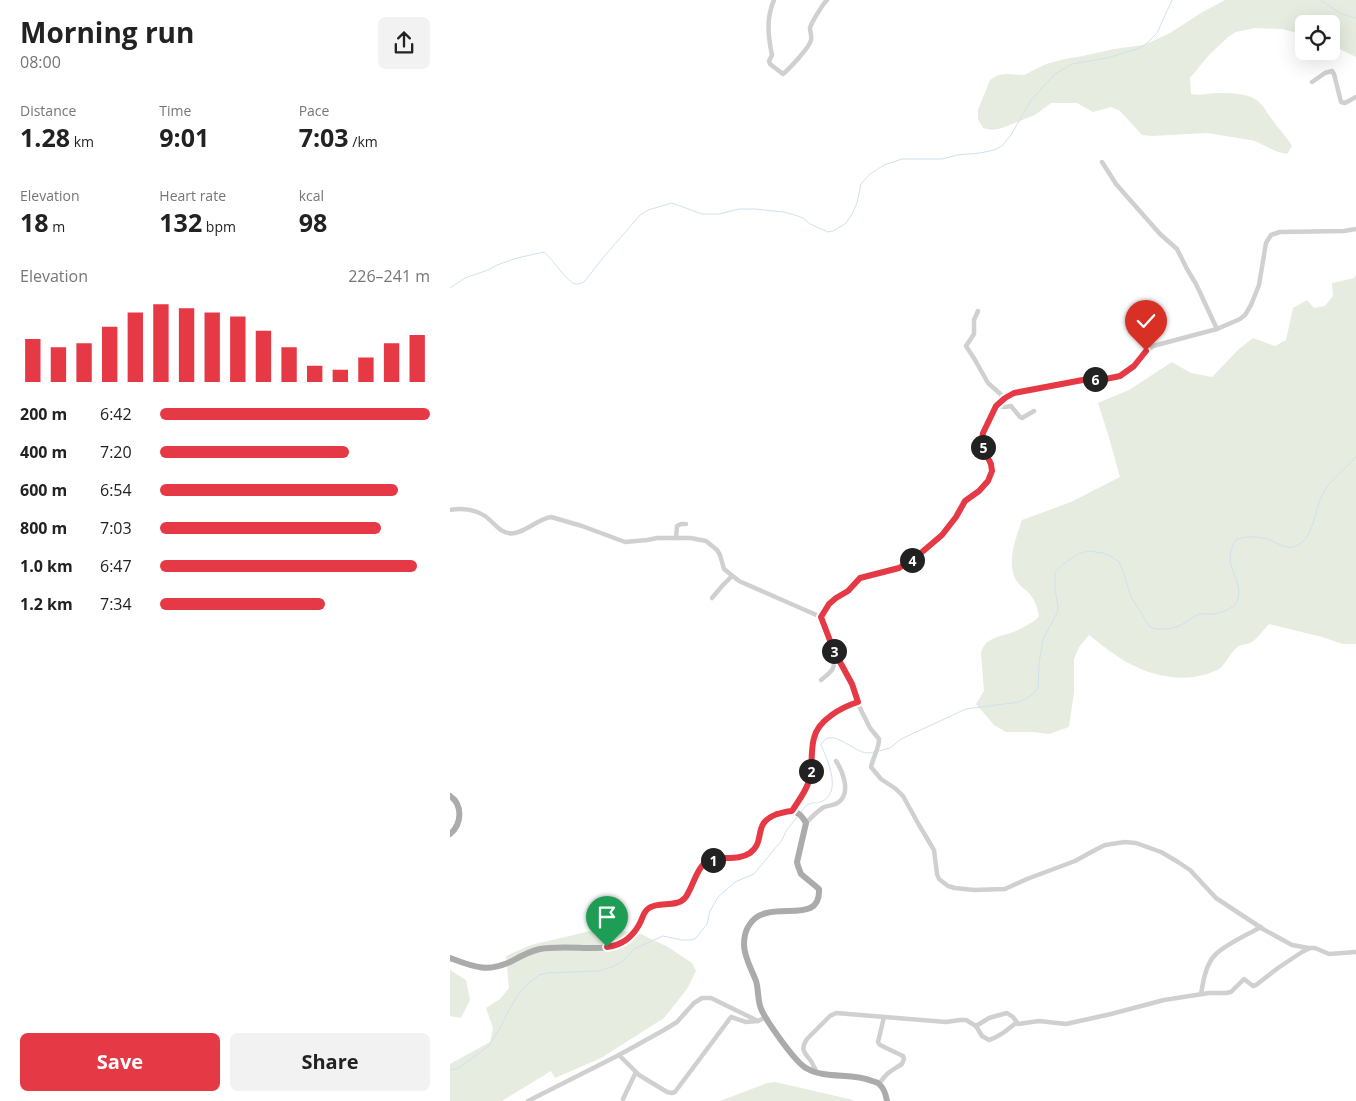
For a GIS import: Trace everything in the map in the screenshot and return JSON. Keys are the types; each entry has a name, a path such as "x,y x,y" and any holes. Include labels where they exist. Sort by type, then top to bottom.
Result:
{"main road":[{"path":"450,796 458,804 459,816 457,825 450,834"},
{"path":"450,958 474,966 494,968 529,952 541,949 601,948 620,945 626,942 634,932 648,909 684,898 701,867 706,862 739,858 748,854 758,843 761,828 766,819 783,812 792,811 800,815 806,824 797,862 801,874 819,889 819,895 813,907 806,910 767,912 758,915 751,921 745,936 744,945 757,984 761,1010 798,1062 806,1068 841,1076 854,1075 879,1084 886,1093 887,1101"}],"street":[{"path":"774,0 768,19 772,54 769,63 783,74 810,43 812,38 811,24 827,0"},
{"path":"1312,82 1328,71 1332,71 1341,102 1345,103 1356,98"},
{"path":"1102,162 1116,184 1149,222 1177,250 1200,292 1217,329"},
{"path":"821,617 829,604 848,591 860,578 899,568 915,558 942,535 956,517 965,501 983,487 992,471 991,464 983,448 982,439 996,406 1005,398 1014,393 1088,379 1101,380 1120,376 1134,366 1140,357 1153,346 1217,329 1240,319 1251,305 1259,285 1266,243 1271,235 1280,232 1344,231 1356,229"},
{"path":"978,311 974,320 974,334 966,346 988,383 1005,398"},
{"path":"996,406 1005,408 1011,406 1021,417 1034,411"},
{"path":"450,510 474,511 485,516 502,531 511,533 551,517 625,542 657,538 691,538 706,541 720,554 724,569 732,576 821,617 834,651 852,684 870,728 879,739 878,748 871,767 881,779 903,796 934,850 939,879 948,886 974,890 1005,889 1075,862 1105,846 1125,842 1136,843 1161,852 1185,866 1216,898 1292,945 1315,948 1328,954 1356,952"},
{"path":"676,538 677,526 686,524"},
{"path":"712,598 732,576"},
{"path":"821,680 835,665 834,651"},
{"path":"792,811 804,792 811,774 810,764 816,730 832,716 851,704 858,702"},
{"path":"806,824 824,808 837,803 842,798 845,788 844,776 836,761"},
{"path":"1201,994 1204,980 1214,956 1261,927"},
{"path":"817,1072 805,1054 805,1043 830,1016 836,1013 946,1022 966,1020 976,1026 982,1036 989,1040 1003,1034 1016,1023 1039,1021 1066,1024 1164,1000 1201,994 1231,992 1244,980 1254,986 1310,948"},
{"path":"528,1101 619,1055 677,1022 694,1003 702,998 707,997 715,1000 758,1021"},
{"path":"976,1026 989,1018 1007,1013 1013,1017 1016,1023"},
{"path":"619,1055 636,1072 672,1094 731,1017 746,1022 758,1021 766,1017"},
{"path":"879,1084 891,1069 902,1064 904,1059 903,1056 880,1045 878,1042 884,1017"},
{"path":"622,1099 636,1072"}],"shaded area":[{"path":"1225,0 1356,0 1356,57 1340,49 1340,15 1295,15 1295,33 1282,29 1255,28 1236,32 1208,56 1190,78 1191,94 1240,94 1251,97 1259,102 1292,146 1287,154 1278,152 1255,141 1207,133 1142,135 1120,111 1111,107 1093,112 1077,103 1051,103 1035,115 992,130 983,128 978,119 978,110 990,80 998,75 1024,75 1046,64 1065,59 1144,45 1170,33"},
{"path":"1356,275 1356,644 1343,644 1269,624 1249,644 1240,645 1236,648 1219,669 1193,677 1180,678 1153,673 1128,663 1089,635 1079,647 1074,659 1074,692 1069,727 1049,734 1006,732 994,725 976,704 984,691 981,653 983,647 990,640 1016,631 1039,617 1034,600 1019,584 1012,569 1013,552 1022,520 1071,502 1120,477 1098,403 1129,390 1172,362 1191,373 1212,377 1239,349 1253,338 1275,346 1286,340 1293,308 1307,300 1314,308 1325,306 1333,296 1332,283 1354,278"},
{"path":"603,928 641,934 668,947 692,963 696,971 687,989 664,1018 601,1058 555,1078 551,1071 502,1101 450,1101 450,1064 490,1042 493,1028 486,1008 500,999 509,988 506,956 531,945"},
{"path":"450,970 466,980 470,1000 461,1018 450,1016"},
{"path":"775,1082 855,1101 720,1101 767,1083"}],"waterway":[{"path":"450,288 465,278 497,265 544,252 568,280 576,284 582,283 640,215 648,210 672,203 702,214 719,214 739,209 784,212 803,218 810,224 828,232 833,231 845,224 851,216 857,203 861,184 870,174 884,165 902,159 942,159 994,150 1002,146 1011,135 1031,100 1055,74 1072,64 1107,58 1140,48 1157,33 1172,0"},
{"path":"1321,0 1341,14 1356,18"},
{"path":"879,751 890,748 901,739 966,709 1019,702 1032,695 1038,688 1039,663 1043,639 1058,608 1055,572 1078,554 1088,551 1103,553 1119,562 1131,597 1150,627 1172,628 1182,625 1199,614 1221,612 1235,605 1238,599 1238,586 1230,557 1235,541 1246,537 1261,538 1288,547 1296,546 1302,542 1311,530 1320,500 1326,489 1356,457"},
{"path":"800,813 808,804 818,803 827,798 831,792 832,776 821,745 825,740 836,738 861,752 875,752"},
{"path":"450,1070 457,1069 489,1046 518,995 524,987 539,975 598,971 612,967 623,961 634,949 663,936 682,940 695,939 707,924 710,911 718,897 735,882 754,874 782,840 786,831 798,816"}],"route":[{"path":"607,947 626,942 638,926 645,911 650,907 680,901 684,898 701,867 706,862 709,860 743,857 756,847 762,825 766,819 783,812 792,811 804,792 811,774 810,764 816,730 832,716 851,704 858,702 852,684 834,651 821,617 824,611 829,604 848,591 860,578 899,568 915,558 942,535 956,517 965,501 983,487 992,471 989,458 983,448 982,439 996,406 1014,393 1088,379 1101,380 1120,376 1134,366 1146,351"}]}
